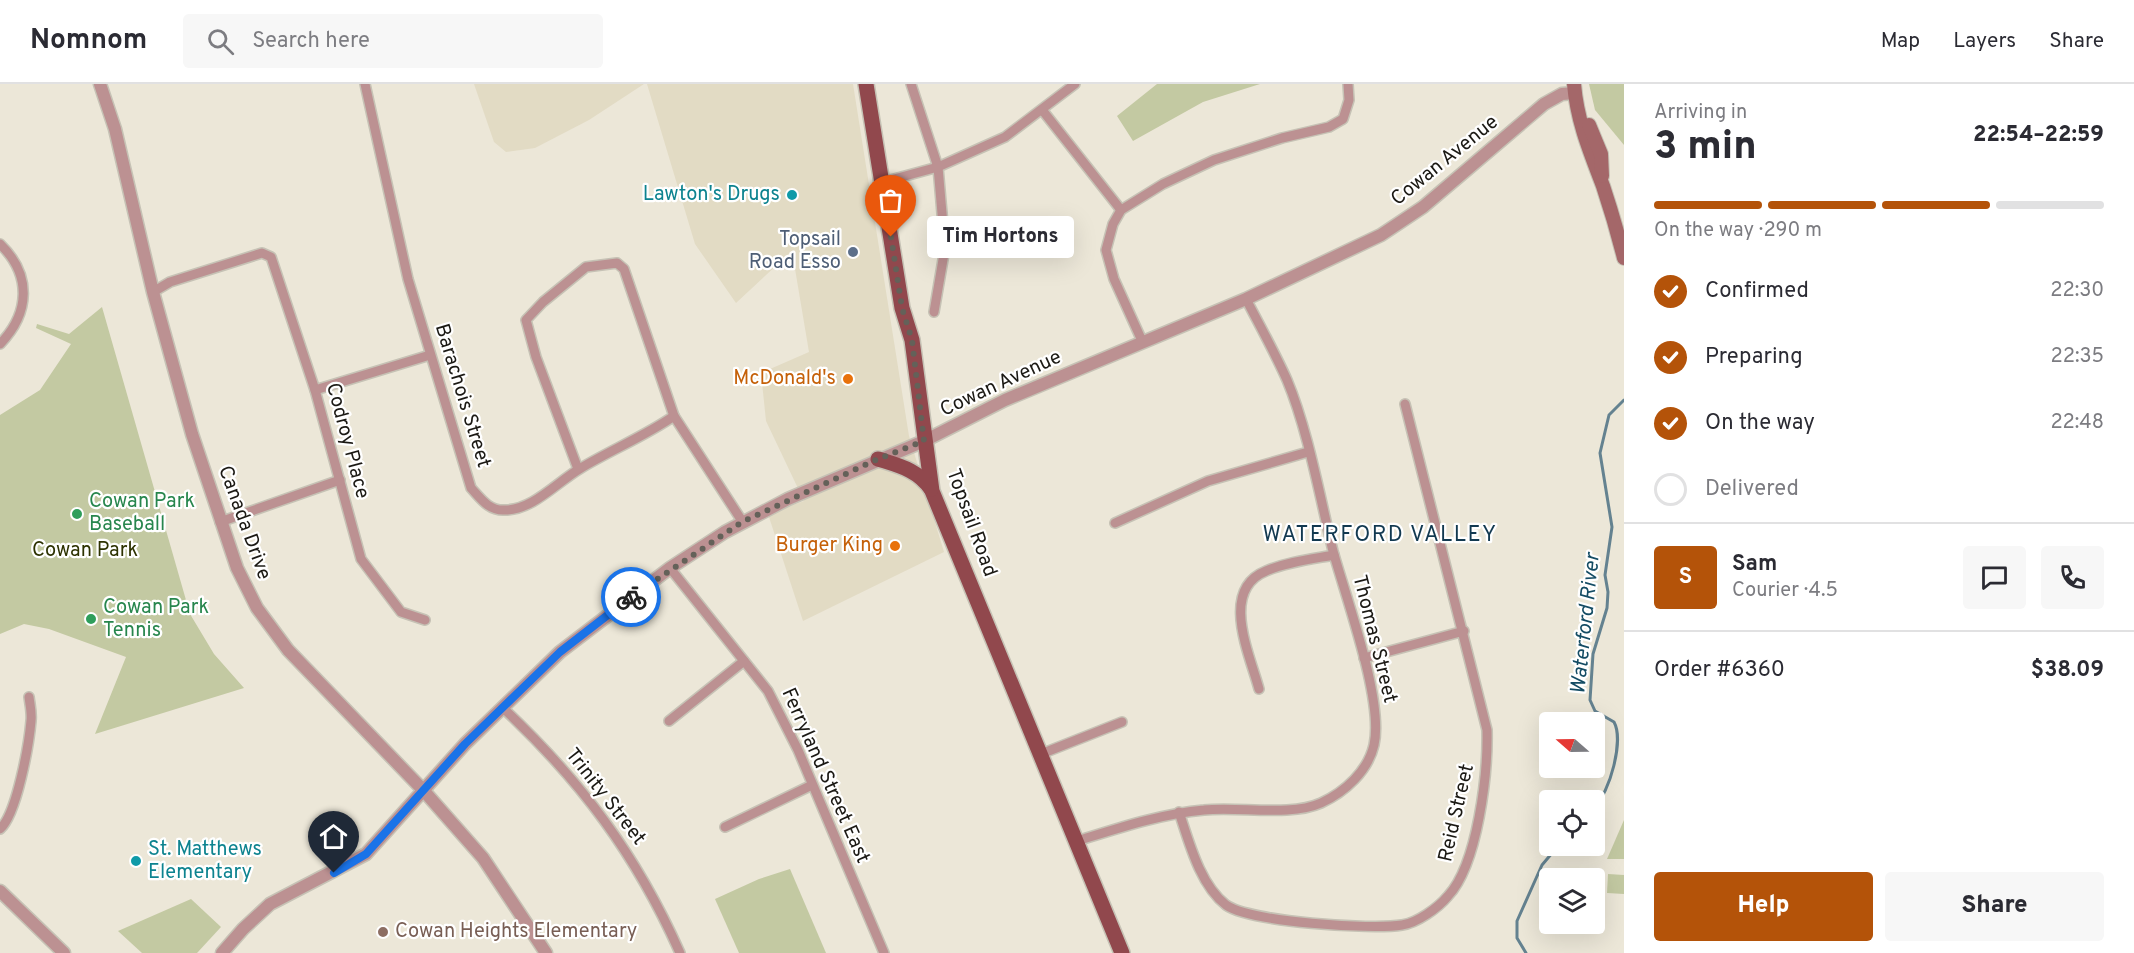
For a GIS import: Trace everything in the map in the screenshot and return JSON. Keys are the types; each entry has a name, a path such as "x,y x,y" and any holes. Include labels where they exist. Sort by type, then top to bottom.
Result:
{"main road":[{"name":"Topsail Road","path":"866,84 902,308 912,340 932,491 1122,953"},
{"path":"1575,88 1600,154 1603,186 1624,258"},
{"path":"878,459 907,468 926,481 932,491"}],"street":[{"name":"Canada Drive","path":"100,84 115,129 153,292 192,434 237,568 257,608 288,650 424,791 496,876 546,953"},
{"name":"Barachois Street","path":"365,84 408,279 471,489 488,506 502,511 515,510 534,500 578,469 674,416"},
{"path":"911,84 938,167 945,248 934,312"},
{"path":"883,182 938,167 1005,137 1043,111 1075,84"},
{"path":"1143,343 1114,279 1106,250 1113,224 1121,210 1163,184 1214,160 1336,123 1343,119 1349,100 1348,84"},
{"name":"Cowan Avenue","path":"222,953 270,904 299,887 334,873 366,854 502,707 560,652 670,568 742,522 878,459 924,441 1005,400 1246,299 1381,235 1404,220 1544,104 1575,88"},
{"path":"1043,111 1121,210"},
{"path":"0,244 10,254 21,274 23,292 19,320 0,344"},
{"name":"Codroy Place","path":"153,292 170,282 262,253 271,257 315,390 361,559 401,612 424,620"},
{"path":"578,469 536,357 526,320 543,302 586,267 617,263 624,269 674,416 742,522"},
{"name":"Thomas Street","path":"1077,841 1179,812 1233,808 1295,809 1320,804 1354,781 1366,765 1374,745 1376,721 1364,658 1334,555 1308,452 1287,381 1246,299"},
{"path":"315,390 430,355"},
{"name":"Reid Street","path":"1179,812 1205,880 1227,905 1253,915 1373,927 1405,925 1430,911 1449,896 1464,870 1478,819 1488,768 1487,730 1464,631 1405,404"},
{"path":"1115,523 1208,481 1308,452"},
{"path":"220,522 340,480"},
{"path":"1259,689 1241,620 1240,602 1249,583 1263,572 1334,555"},
{"name":"Ferryland Street East","path":"670,568 768,691 798,750 884,953"},
{"path":"1364,658 1464,631"},
{"path":"669,721 744,661"},
{"path":"0,829 11,812 26,749 32,718 29,697"},
{"name":"Trinity Street","path":"502,707 566,771 619,838 662,912 680,953"},
{"path":"1041,754 1122,722"},
{"path":"725,827 812,785"},
{"path":"0,891 64,953"}],"shaded area":[{"path":"474,84 644,84 589,120 535,148 506,152 494,142"},
{"path":"647,84 853,84 909,436 944,552 803,621 768,514 804,501 766,421 761,373 809,352 792,251 736,303 695,244"}],"green space":[{"path":"1157,84 1260,84 1203,102 1133,141 1117,116"},
{"path":"1589,84 1624,84 1624,145 1595,110"},
{"name":"Cowan Park","path":"102,307 190,614 214,654 244,688 95,734 126,657 49,629 24,624 0,634 0,415 40,390 71,344 36,328 37,324 69,334"},
{"path":"1624,820 1624,859 1607,859"},
{"path":"790,869 826,953 739,953 715,899 759,879"},
{"path":"1608,874 1624,875 1624,894 1607,893"},
{"path":"191,899 221,927 197,953 142,953 118,931"}],"waterway":[{"name":"Waterford River","path":"1605,790 1614,766 1617,730 1614,722 1595,711 1590,700 1593,654 1607,608 1608,592 1605,575 1612,527 1600,453 1609,415 1624,400"},
{"name":"Waterford River","path":"1526,953 1517,938 1517,921 1542,865 1550,856"}],"way so far":[{"path":"631,597 670,568 742,522 788,499 924,441 912,340 902,308 891,237"}],"place":[{"name":"Lawton's Drugs","path":"792,195"},
{"name":"Tim Hortons","path":"891,237"},
{"name":"Topsail Road Esso","path":"853,252"},
{"name":"McDonald's","path":"848,379"},
{"name":"Cowan Park Baseball","path":"77,514"},
{"name":"Burger King","path":"895,546"},
{"name":"Cowan Park Tennis","path":"91,619"},
{"name":"St. Matthews Elementary","path":"136,861"},
{"name":"Cowan Heights Elementary","path":"383,932"}],"district":[{"name":"WATERFORD VALLEY","path":"1380,535"}],"route":[{"path":"334,873 366,854 465,744 560,652 631,597"}]}
